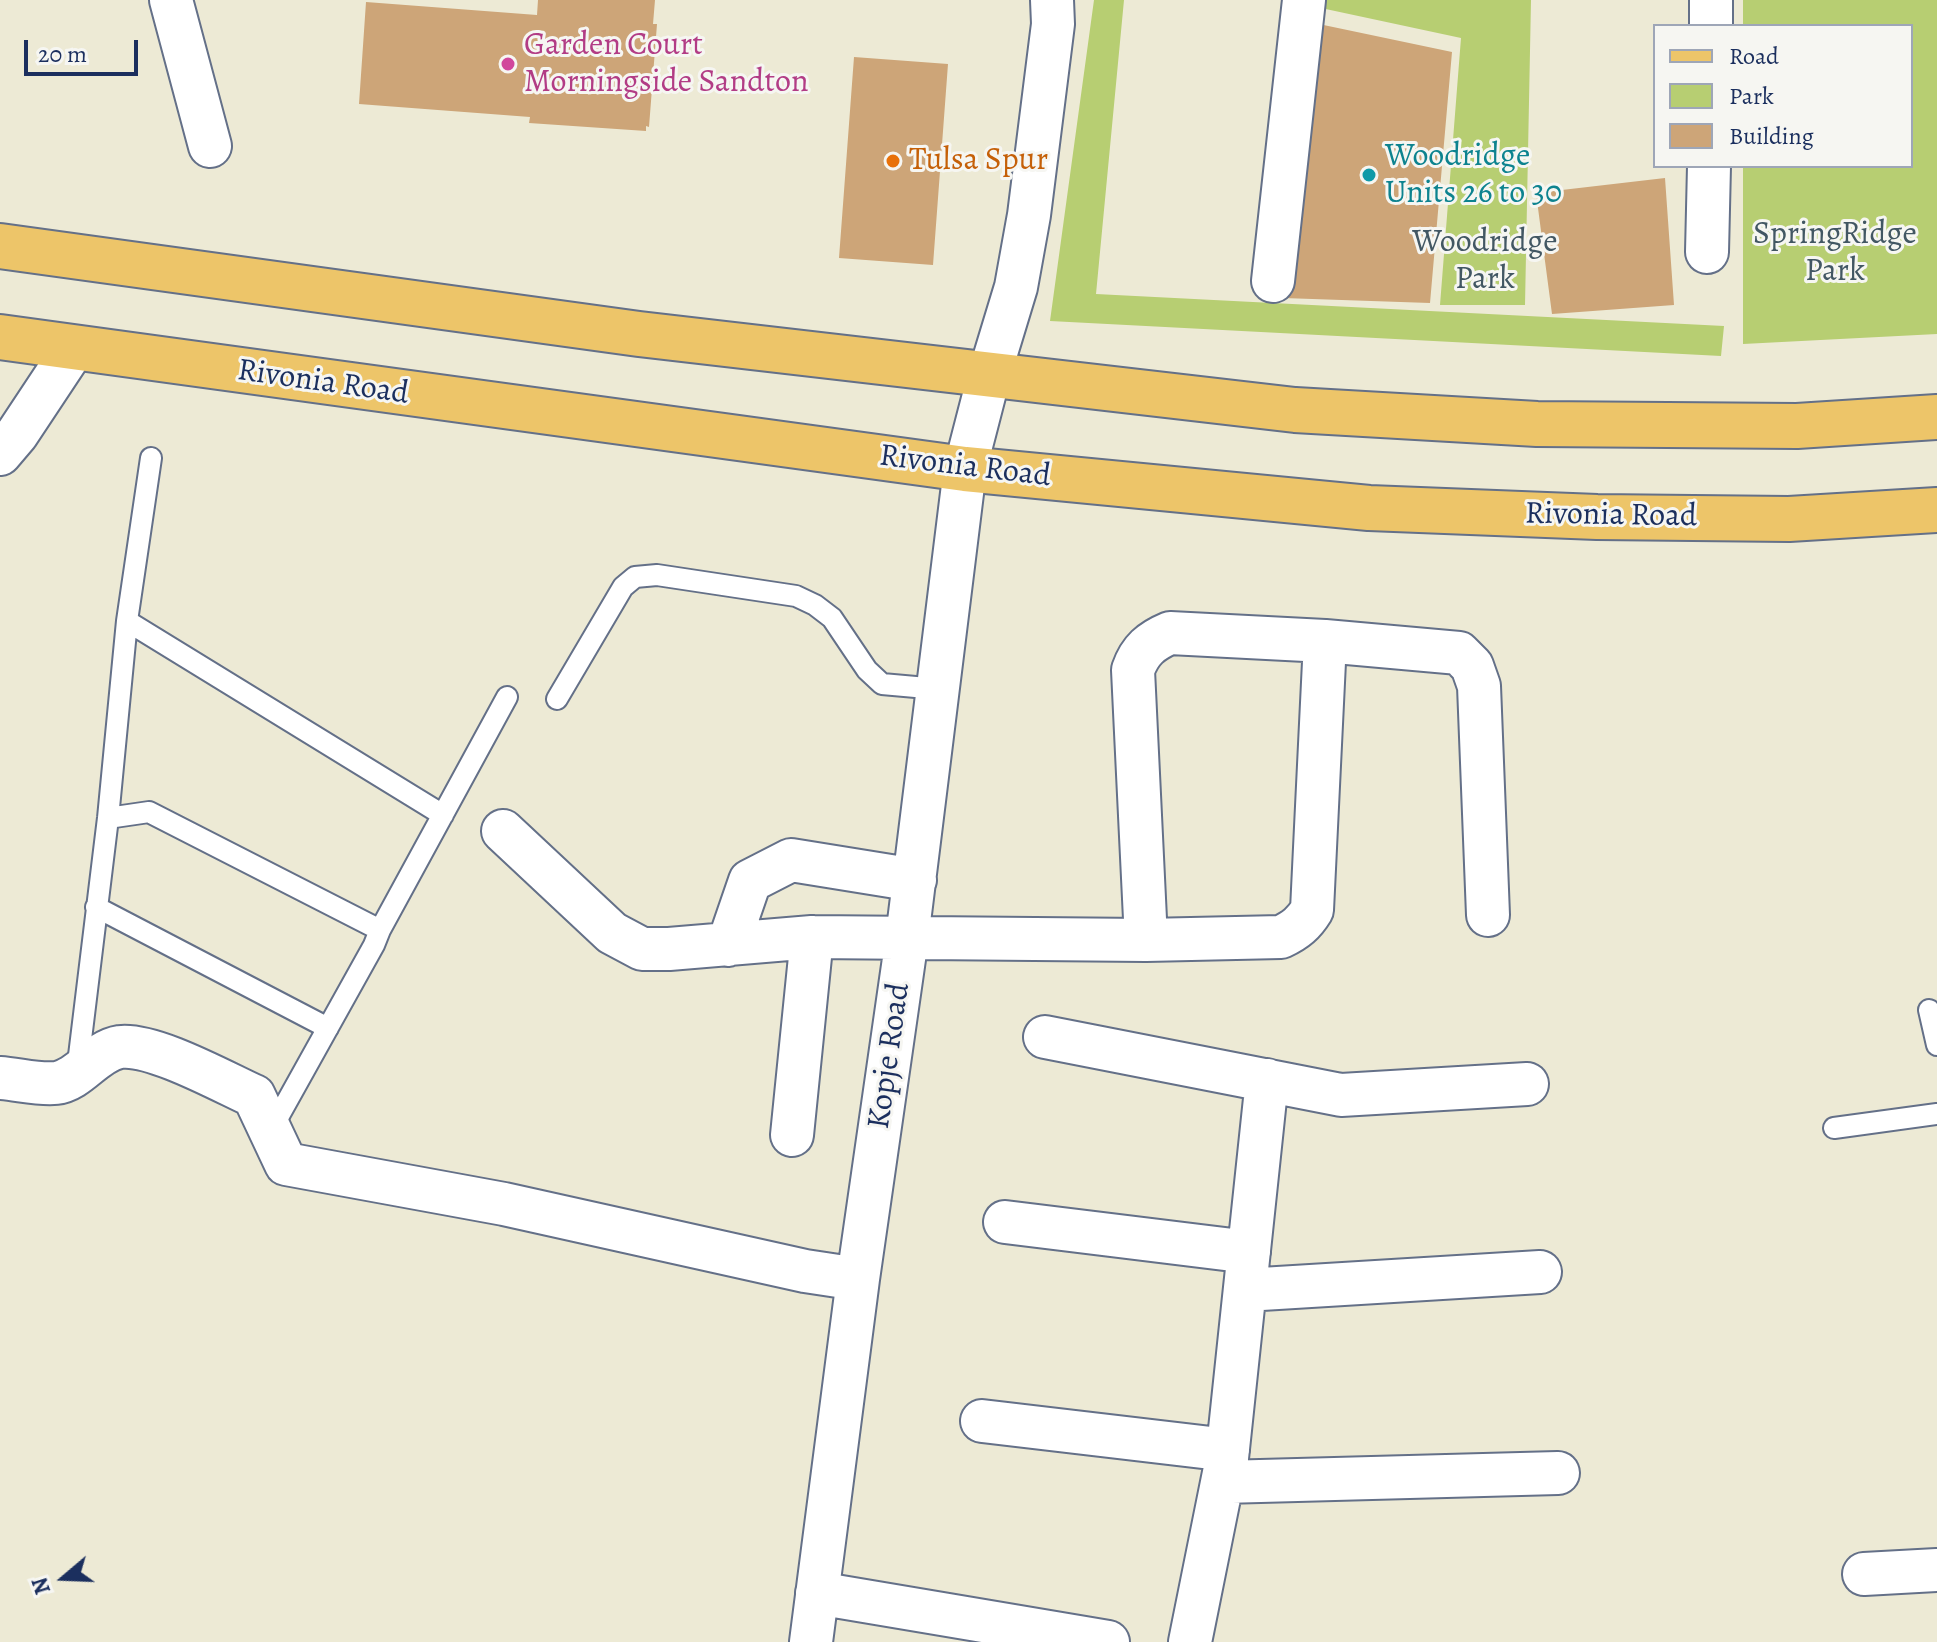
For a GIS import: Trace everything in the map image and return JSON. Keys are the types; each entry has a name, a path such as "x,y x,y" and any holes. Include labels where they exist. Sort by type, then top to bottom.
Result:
{"main road":[{"path":"0,246 639,334 1295,410 1537,424 1797,426 1937,417"},
{"name":"Rivonia Road","path":"0,337 965,469 1369,508 1597,517 1789,519 1937,510"}],"street":[{"path":"171,0 210,146"},
{"name":"Kopje Road","path":"811,1642 858,1279 915,880 965,469 1016,287 1029,215 1053,24 1052,0"},
{"path":"1273,281 1304,0"},
{"path":"1711,0 1711,24"},
{"path":"1707,252 1709,168"},
{"path":"2,450 17,434 74,348"},
{"path":"1146,940 1133,670 1137,659 1154,639 1170,633 1325,641 1459,653 1472,666 1479,686 1488,915"},
{"path":"503,831 612,933 642,949 812,937 1146,940 1281,937 1294,931 1312,910 1325,641"},
{"path":"728,945 750,881 791,860 915,880"},
{"path":"792,1135 812,937"},
{"path":"1045,1037 1341,1095 1527,1084"},
{"path":"0,1078 66,1078 85,1064 119,1047 143,1049 254,1096 286,1164 504,1204 805,1271 858,1279"},
{"path":"1190,1642 1226,1466 1267,1080"},
{"path":"1005,1222 1247,1271 1540,1272"},
{"path":"982,1421 1226,1466 1558,1473"},
{"path":"1864,1574 1937,1570"},
{"path":"817,1593 1108,1642"}],"lane":[{"path":"66,1078 96,907 127,621 151,458"},
{"path":"557,699 623,587 635,577 657,575 796,596 832,618 867,670 882,684 938,689"},
{"path":"127,621 443,815"},
{"path":"270,1131 507,697"},
{"path":"108,818 149,812 380,930"},
{"path":"96,907 328,1028"},
{"path":"1929,1010 1937,1045"},
{"path":"1834,1128 1937,1114"}],"green space":[{"path":"1094,0 1124,0 1096,294 1724,326 1721,356 1050,321"},
{"name":"Woodridge Park","path":"1322,0 1531,0 1525,305 1440,305 1461,38 1321,8"},
{"name":"SpringRidge Park","path":"1743,0 1937,0 1937,334 1743,344 1743,168 1913,168 1913,24 1743,24"}],"building":[{"name":"Garden Court Morningside Sandton","path":"538,0 655,0 653,24 657,24 649,127 646,126 646,131 529,123 530,117 359,104 366,2 537,15"},
{"name":"Woodridge Units 26 to 30","path":"1314,23 1452,52 1430,303 1283,298"},
{"name":"Tulsa Spur","path":"854,57 948,64 933,265 839,258"},
{"path":"1665,178 1674,305 1552,314 1536,193"}],"place":[{"name":"Garden Court Morningside Sandton","path":"508,64"},
{"name":"Tulsa Spur","path":"893,161"},
{"name":"Woodridge Units 26 to 30","path":"1369,175"}]}
